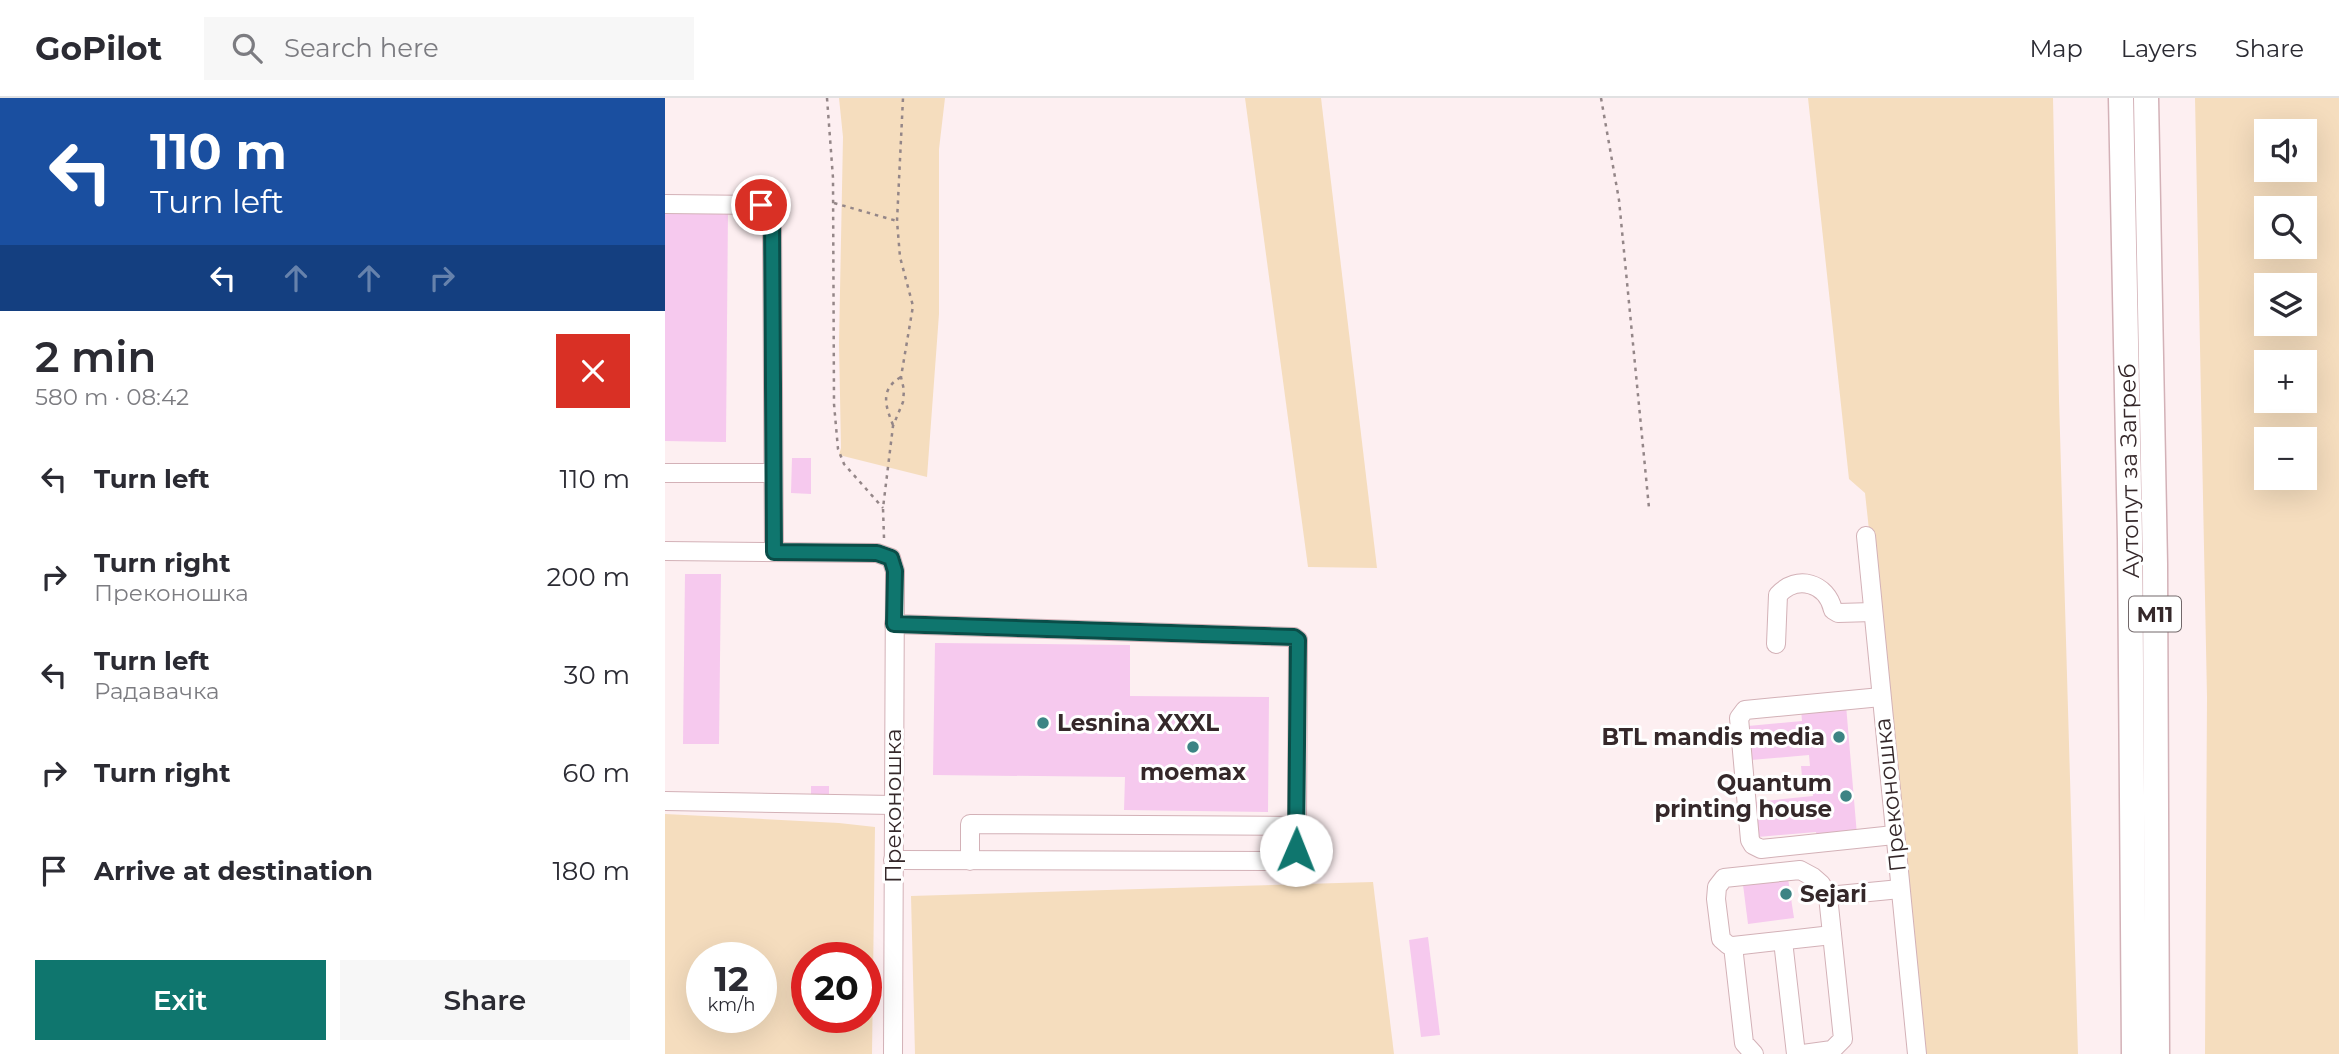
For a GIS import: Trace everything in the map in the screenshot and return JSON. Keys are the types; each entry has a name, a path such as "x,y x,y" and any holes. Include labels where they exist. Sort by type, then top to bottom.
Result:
{"highway":[{"name":"Аутопут за Загреб","path":"2121,98 2130,512 2134,1054"},
{"name":"Аутопут за Загреб","path":"2145,98 2155,564 2157,1054"}],"street":[{"path":"665,204 761,205 769,210 772,217 774,552"},
{"path":"665,473 773,473"},
{"name":"Преконошка","path":"1866,536 1917,1054"},
{"path":"665,551 877,553 888,557"},
{"name":"Преконошка","path":"888,557 895,571 893,1054"},
{"path":"1776,644 1778,595 1793,584 1811,584 1822,589 1831,600 1833,610 1838,613 1873,612"},
{"path":"893,860 1291,861 1296,850 1297,825 1298,640 1294,637 894,624"},
{"path":"1881,697 1745,710 1741,713 1739,718 1750,841 1761,849 1894,835"},
{"path":"665,801 893,805"},
{"path":"970,861 970,824 1297,825"},
{"path":"1803,1054 1832,1050 1843,1039 1828,896 1813,877 1800,870 1724,878 1717,887 1721,939 1728,945 1832,935"},
{"path":"1828,896 1900,889"},
{"path":"1783,940 1796,1054"},
{"path":"1733,946 1744,1043 1754,1054"}],"path":[{"path":"827,98 834,204 834,404 838,449 844,464 883,508"},
{"path":"888,557 883,508 893,426 903,402 901,377 913,306 899,257 897,221 903,98"},
{"path":"1601,98 1619,200 1649,508"},
{"path":"834,204 897,221"},
{"path":"893,426 885,404 892,382 901,377"}],"shaded area":[{"path":"839,98 945,98 939,149 939,314 927,477 839,455 843,137"},
{"path":"1245,98 1321,98 1377,568 1308,567"},
{"path":"1808,98 2053,98 2078,1054 1926,1054 1865,493 1849,479"},
{"path":"2195,98 2339,98 2339,1054 2205,1054 2207,697"},
{"path":"665,814 875,827 873,942 791,942 791,1033 872,1033 872,1054 665,1054"},
{"path":"1373,882 1394,1054 915,1054 911,896"}],"building":[{"path":"728,210 726,442 665,441 665,211"},
{"path":"792,458 811,458 811,494 791,493"},
{"path":"685,574 721,574 719,744 683,744"},
{"path":"935,643 1130,645 1130,696 1269,697 1268,812 1124,810 1125,777 933,775"},
{"path":"1846,705 1857,835 1817,838 1816,832 1758,837 1755,802 1813,796 1812,786 1803,787 1801,766 1810,766 1809,755 1751,760 1748,726 1802,721 1801,709"},
{"path":"811,786 829,786 829,801 811,801"},
{"path":"1787,872 1794,918 1748,924 1742,877"},
{"path":"1428,937 1440,1035 1421,1037 1409,940"}],"place":[{"name":"Lesnina XXXL","path":"1043,723"},
{"name":"BTL mandis media","path":"1839,737"},
{"name":"moemax","path":"1193,747"},
{"name":"Quantum printing house","path":"1846,796"},
{"name":"Sejari","path":"1786,894"}],"route":[{"path":"761,205 769,210 772,217 774,552 877,553 891,558 895,571 894,624 1294,637 1298,640 1296,850"}]}
